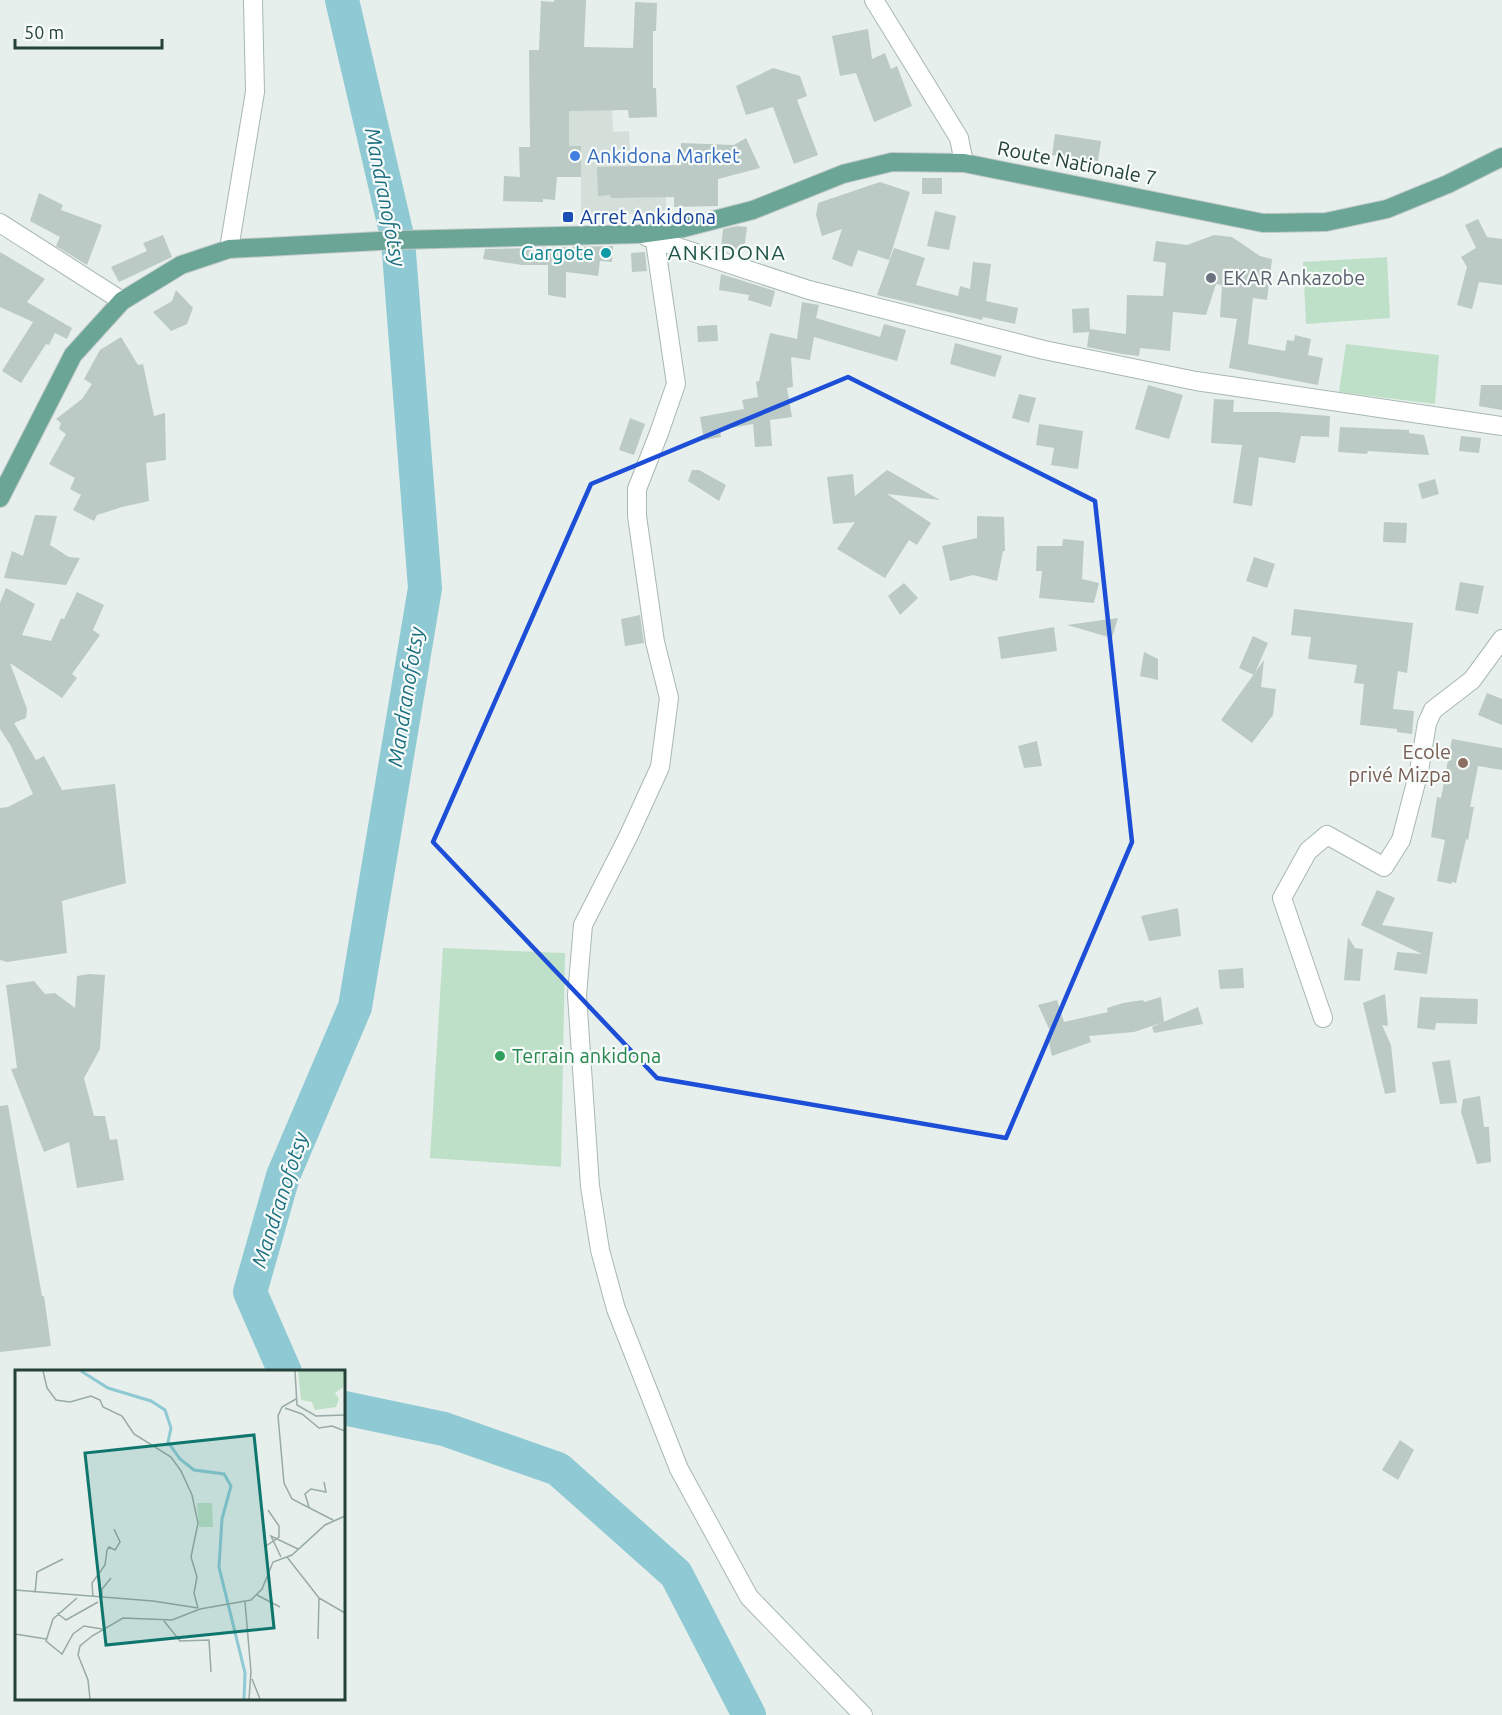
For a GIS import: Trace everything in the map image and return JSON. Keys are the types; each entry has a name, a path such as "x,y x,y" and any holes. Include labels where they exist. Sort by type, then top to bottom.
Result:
{"main road":[{"name":"Route Nationale 7","path":"229,249 490,237 647,238 753,210 843,174 892,162 964,163 1263,224 1326,222 1387,209 1448,184 1502,157"},
{"path":"0,498 73,355 122,302 181,265 229,249"}],"street":[{"path":"229,249 255,92 253,0"},
{"path":"874,0 959,138 964,163"},
{"path":"0,223 122,302"},
{"path":"863,1715 749,1597 680,1468 616,1309 600,1250 590,1186 576,995 583,925 628,837 660,767 669,698 655,642 637,516 637,489 676,384 647,238 809,290 1044,350 1196,381 1502,426"},
{"path":"1323,1018 1282,898 1308,851 1327,835 1384,867 1401,840 1417,780 1427,723 1433,710 1472,680 1502,639"}],"highlighted area":[{"path":"848,377 1095,501 1132,842 1006,1138 657,1078 433,842 591,484"}],"shaded area":[{"name":"Ankidona Market","path":"611,79 613,132 629,131 631,167 666,166 666,212 581,216 581,177 520,177 519,147 530,147 530,81"}],"green space":[{"path":"1387,257 1390,318 1306,324 1303,262"},
{"path":"1346,344 1439,355 1435,404 1339,392"},
{"name":"Terrain ankidona","path":"443,948 565,953 561,1167 430,1158"}],"building":[{"path":"554,0 586,0 584,47 633,48 635,2 657,3 656,31 653,31 653,88 656,88 657,117 629,118 628,110 569,111 569,146 581,146 581,177 557,177 555,200 503,201 504,176 520,177 519,147 530,147 529,50 539,50 541,1 554,2"},
{"path":"868,29 872,59 885,53 891,69 897,66 912,106 874,122 856,73 840,76 832,36"},
{"path":"773,68 800,76 807,96 797,100 818,155 794,164 773,107 746,115 736,86"},
{"path":"1055,134 1101,141 1098,161 1052,155"},
{"path":"746,138 760,168 718,179 718,206 674,207 674,197 611,198 610,195 598,196 597,167 681,165 681,143 734,145"},
{"path":"922,178 942,178 942,194 922,194"},
{"path":"880,182 910,192 889,260 858,250 852,267 832,259 842,229 822,236 816,215 818,203"},
{"path":"39,193 63,205 61,210 102,225 87,265 56,246 60,237 30,221"},
{"path":"935,211 956,216 949,250 927,246"},
{"path":"1478,219 1487,237 1502,239 1502,285 1479,282 1472,309 1457,305 1467,267 1461,257 1476,248 1465,225"},
{"path":"737,226 747,227 744,250 721,248 723,229"},
{"path":"163,235 172,257 119,282 111,267 147,251 143,243"},
{"path":"1214,235 1232,237 1260,256 1272,259 1267,300 1253,298 1248,344 1285,351 1287,340 1294,341 1295,335 1311,339 1308,355 1323,358 1318,385 1229,368 1237,319 1220,317 1222,285 1216,284 1206,315 1173,312 1170,351 1140,348 1139,356 1122,354 1087,347 1089,332 1073,333 1072,309 1089,308 1090,329 1126,334 1127,295 1163,296 1166,263 1153,261 1156,241 1187,245"},
{"path":"613,246 612,262 600,261 598,276 566,272 566,298 548,295 548,265 522,265 483,259 485,249"},
{"path":"894,248 925,258 916,285 958,296 960,286 970,289 973,262 991,264 986,301 1018,308 1015,324 983,317 982,320 877,295"},
{"path":"0,252 45,279 27,302 72,328 67,339 55,333 21,383 2,371 33,322 0,307"},
{"path":"645,252 647,271 632,272 631,253"},
{"path":"721,274 775,291 771,307 748,300 749,295 719,290"},
{"path":"176,290 193,308 187,324 171,331 153,312 172,301"},
{"path":"802,302 819,305 816,318 880,337 884,324 906,330 897,361 814,337 810,360 791,357 793,387 787,388 792,417 770,420 772,446 755,447 753,424 720,430 721,437 704,440 700,417 744,409 742,400 758,397 756,382 759,381 770,333 797,339"},
{"path":"717,325 718,341 698,342 697,326"},
{"path":"121,337 138,365 143,364 154,416 165,413 166,460 146,463 149,501 97,515 94,521 73,510 81,495 70,489 75,478 49,464 66,434 59,429 61,423 56,419 82,399 92,384 84,379 100,350"},
{"path":"955,343 1002,356 995,377 950,364"},
{"path":"1148,385 1183,395 1169,439 1135,429"},
{"path":"1481,385 1502,385 1502,410 1479,406"},
{"path":"1019,394 1036,398 1029,423 1012,418"},
{"path":"1214,399 1234,400 1233,412 1277,412 1330,416 1329,437 1301,436 1295,463 1259,457 1252,506 1233,503 1242,445 1211,443"},
{"path":"630,418 645,424 634,455 619,450"},
{"path":"1039,424 1083,431 1078,469 1051,465 1054,448 1036,445"},
{"path":"1340,427 1409,430 1409,433 1424,435 1429,455 1368,451 1367,454 1338,452"},
{"path":"1461,436 1481,438 1479,453 1459,451"},
{"path":"692,470 699,470 726,485 719,501 688,481"},
{"path":"887,470 940,500 887,494 931,523 917,545 909,540 885,578 837,549 855,522 833,524 827,477 853,474 855,496"},
{"path":"1435,479 1439,494 1422,499 1418,484"},
{"path":"35,515 57,516 50,545 69,557 80,558 66,585 4,578 12,551 23,556"},
{"path":"977,516 1004,517 1005,551 1003,551 997,581 973,575 950,581 942,546 977,538"},
{"path":"1384,522 1407,523 1406,543 1383,542"},
{"path":"1063,539 1084,541 1082,579 1099,583 1094,603 1039,598 1042,571 1036,571 1037,546 1062,546"},
{"path":"1254,557 1275,564 1267,588 1246,581"},
{"path":"1460,582 1484,586 1478,614 1455,610"},
{"path":"904,583 918,598 900,615 888,596"},
{"path":"6,588 35,604 22,635 51,641 61,618 64,619 77,592 104,605 93,630 100,635 72,674 77,678 62,698 10,663 27,709 26,718 14,723 36,760 44,756 62,790 115,784 126,883 62,901 67,953 7,962 0,960 0,808 8,807 33,794 11,746 0,729 0,603"},
{"path":"1294,609 1413,623 1407,673 1398,671 1393,709 1414,711 1412,734 1397,732 1397,729 1360,725 1364,684 1354,683 1357,665 1308,659 1311,637 1291,635"},
{"path":"640,615 644,643 625,646 621,619"},
{"path":"1118,618 1112,638 1067,625"},
{"path":"1054,627 1057,651 1001,659 998,637"},
{"path":"1253,636 1268,643 1254,675 1239,668"},
{"path":"1144,652 1158,659 1158,680 1140,676"},
{"path":"1264,660 1261,687 1276,689 1273,715 1252,743 1221,720"},
{"path":"1487,693 1502,699 1502,725 1478,715"},
{"path":"1452,739 1502,748 1502,770 1478,766 1470,807 1474,807 1468,840 1466,839 1456,883 1451,884 1437,881 1445,840 1431,837 1437,797 1441,798"},
{"path":"1037,741 1042,766 1024,768 1018,746"},
{"path":"1377,890 1395,898 1382,925 1433,932 1427,974 1394,970 1397,952 1422,954 1361,925"},
{"path":"1178,908 1181,936 1149,941 1141,916"},
{"path":"1348,937 1355,948 1363,949 1360,981 1344,980"},
{"path":"1243,968 1244,988 1220,989 1218,970"},
{"path":"105,975 100,1049 84,1078 94,1116 105,1116 110,1140 117,1139 124,1180 77,1188 69,1142 44,1152 11,1069 17,1068 6,985 34,981 45,994 55,993 75,1008 77,976"},
{"path":"1385,994 1388,1026 1382,1025 1391,1045 1396,1092 1385,1094 1363,1003"},
{"path":"1161,997 1164,1022 1134,1032 1089,1036 1091,1042 1052,1056 1047,1035 1051,1033 1038,1005 1057,1000 1064,1022 1108,1012 1107,1008 1123,1003 1143,1000 1144,1002"},
{"path":"1420,997 1478,999 1477,1024 1436,1023 1435,1030 1417,1028"},
{"path":"1198,1007 1203,1024 1154,1033 1152,1027"},
{"path":"1450,1060 1457,1103 1440,1104 1432,1062"},
{"path":"1480,1096 1484,1127 1489,1127 1491,1162 1477,1164 1461,1112 1463,1099"},
{"path":"8,1105 42,1296 44,1296 51,1346 0,1352 0,1106"},
{"path":"1400,1440 1414,1450 1398,1480 1382,1470"}],"waterway":[{"name":"Mandranofotsy","path":"284,1370 250,1292 283,1176 355,1007 425,588 398,240 342,0"},
{"name":"Mandranofotsy","path":"345,1408 444,1429 558,1469 676,1574 749,1715"}],"place":[{"name":"Ankidona Market","path":"575,156"},
{"name":"Arret Ankidona","path":"568,217"},
{"name":"Gargote","path":"606,253"},
{"name":"EKAR Ankazobe","path":"1211,278"},
{"name":"Ecole privé Mizpa","path":"1463,763"},
{"name":"Terrain ankidona","path":"500,1056"}],"district":[{"name":"ANKIDONA","path":"727,253"}]}
